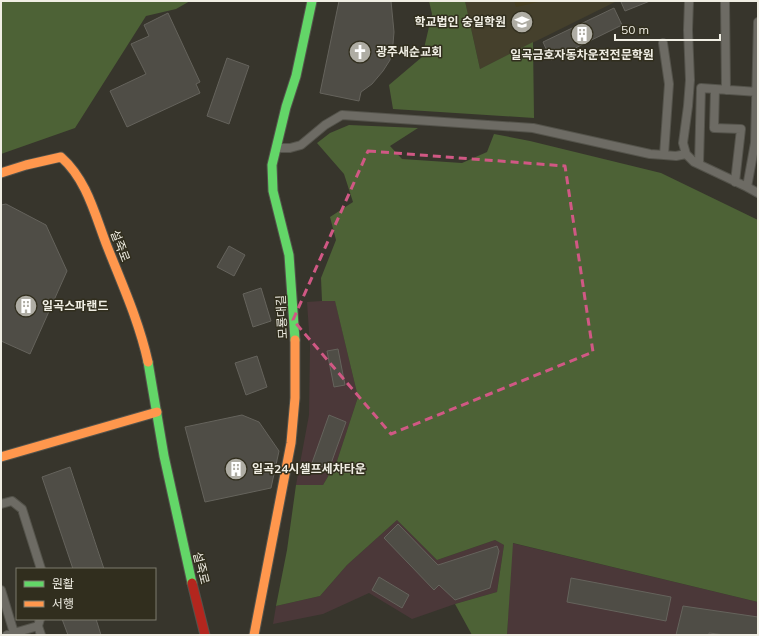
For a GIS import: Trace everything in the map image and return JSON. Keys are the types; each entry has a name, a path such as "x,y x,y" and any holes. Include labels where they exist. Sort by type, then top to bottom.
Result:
{"street":[{"name":"모룡대길","path":"254,635 267,575 291,443 295,398 295,329 292,282 289,255 273,191 272,165 286,107 296,76 312,1"},
{"name":"설죽로","path":"1,173 60,157 69,163 79,179 90,202 128,299 143,343 170,484 205,635"},
{"path":"1,457 157,412"}],"lane":[{"path":"689,1 688,30 690,80 683,143 686,154 694,162 758,193"},
{"path":"726,1 726,90"},
{"path":"747,187 755,163 758,92 758,22"},
{"path":"663,43 669,84 664,155"},
{"path":"699,164 702,88 758,92"},
{"path":"715,89 714,128 741,129 735,182"},
{"path":"275,148 290,148 301,144 325,125 342,115 533,128 650,154 676,156 686,154"},
{"path":"1,504 12,501 22,509 41,568"},
{"path":"1,590 10,634 39,623 41,635"}],"highlighted area":[{"path":"368,151 565,166 593,352 391,434 293,320"}],"shaded area":[{"name":"학교법인 숭일학원","path":"465,1 617,1 480,69"},
{"path":"335,300 358,397 337,461 323,485 296,485 309,415 310,346 307,302"},
{"path":"397,520 437,560 495,540 504,545 497,592 455,604 412,619 369,593 323,614 273,624 276,606 320,596 347,565"},
{"path":"512,543 758,602 758,635 507,635"}],"green space":[{"path":"1,1 190,1 176,9 146,16 75,128 1,154"},
{"path":"429,1 465,1 480,69 533,42 534,118 393,109 389,85 422,57 432,14"},
{"path":"349,125 418,128 390,146 402,159 462,163 487,152 494,134 530,141 661,173 758,220 758,602 513,543 507,635 472,635 455,604 497,592 504,545 495,540 437,560 397,520 347,565 320,596 276,606 287,550 296,485 323,485 337,461 358,397 335,301 322,301 321,278 336,240 330,217 353,202 344,174 317,143 330,133"}],"sand":[{"path":"514,1 543,1 516,7"}],"building":[{"name":"광주새순교회","path":"339,1 391,1 394,32 390,60 372,84 361,92 359,101 320,93"},
{"path":"650,1 625,11 621,2"},
{"name":"일곡금호자동차운전전문학원","path":"614,8 622,25 551,60 543,42"},
{"path":"168,13 200,82 196,84 200,93 127,127 110,91 146,74 131,44 149,36 144,25"},
{"path":"227,58 249,66 229,124 207,116"},
{"name":"일곡스파랜드","path":"6,204 46,225 67,271 30,354 1,341 1,205"},
{"path":"229,246 245,255 234,276 217,267"},
{"path":"261,288 271,321 253,327 243,294"},
{"path":"338,349 345,385 334,387 327,351"},
{"path":"257,356 267,387 246,395 235,363"},
{"name":"일곡24시셀프세차타운","path":"242,415 259,422 279,451 271,488 205,502 185,427"},
{"path":"329,415 346,422 329,469 312,463"},
{"path":"70,467 104,568 73,568 42,477"},
{"path":"398,524 438,565 497,546 499,551 490,588 455,600 439,585 434,590 384,538"},
{"path":"379,577 409,595 402,608 372,590"},
{"path":"571,578 671,597 666,621 567,602"},
{"path":"683,606 758,617 758,635 725,635 709,633 709,635 676,635"},
{"path":"62,620 96,620 101,635 68,635"}],"traffic: fast":[{"path":"295,340 289,255 273,191 272,165 286,107 296,76 312,1"},
{"path":"148,362 164,456 192,583"}],"traffic: slow":[{"path":"1,173 26,165 61,157 70,166 84,187 94,210 135,317 148,362"},
{"path":"254,635 291,443 295,398 295,340"},
{"path":"1,457 157,412"}],"traffic: jam":[{"path":"192,583 205,635"}],"place":[{"name":"학교법인 숭일학원","path":"522,22"},
{"name":"일곡금호자동차운전전문학원","path":"582,34"},
{"name":"광주새순교회","path":"360,52"},
{"name":"일곡스파랜드","path":"26,306"},
{"name":"일곡24시셀프세차타운","path":"236,469"}]}
